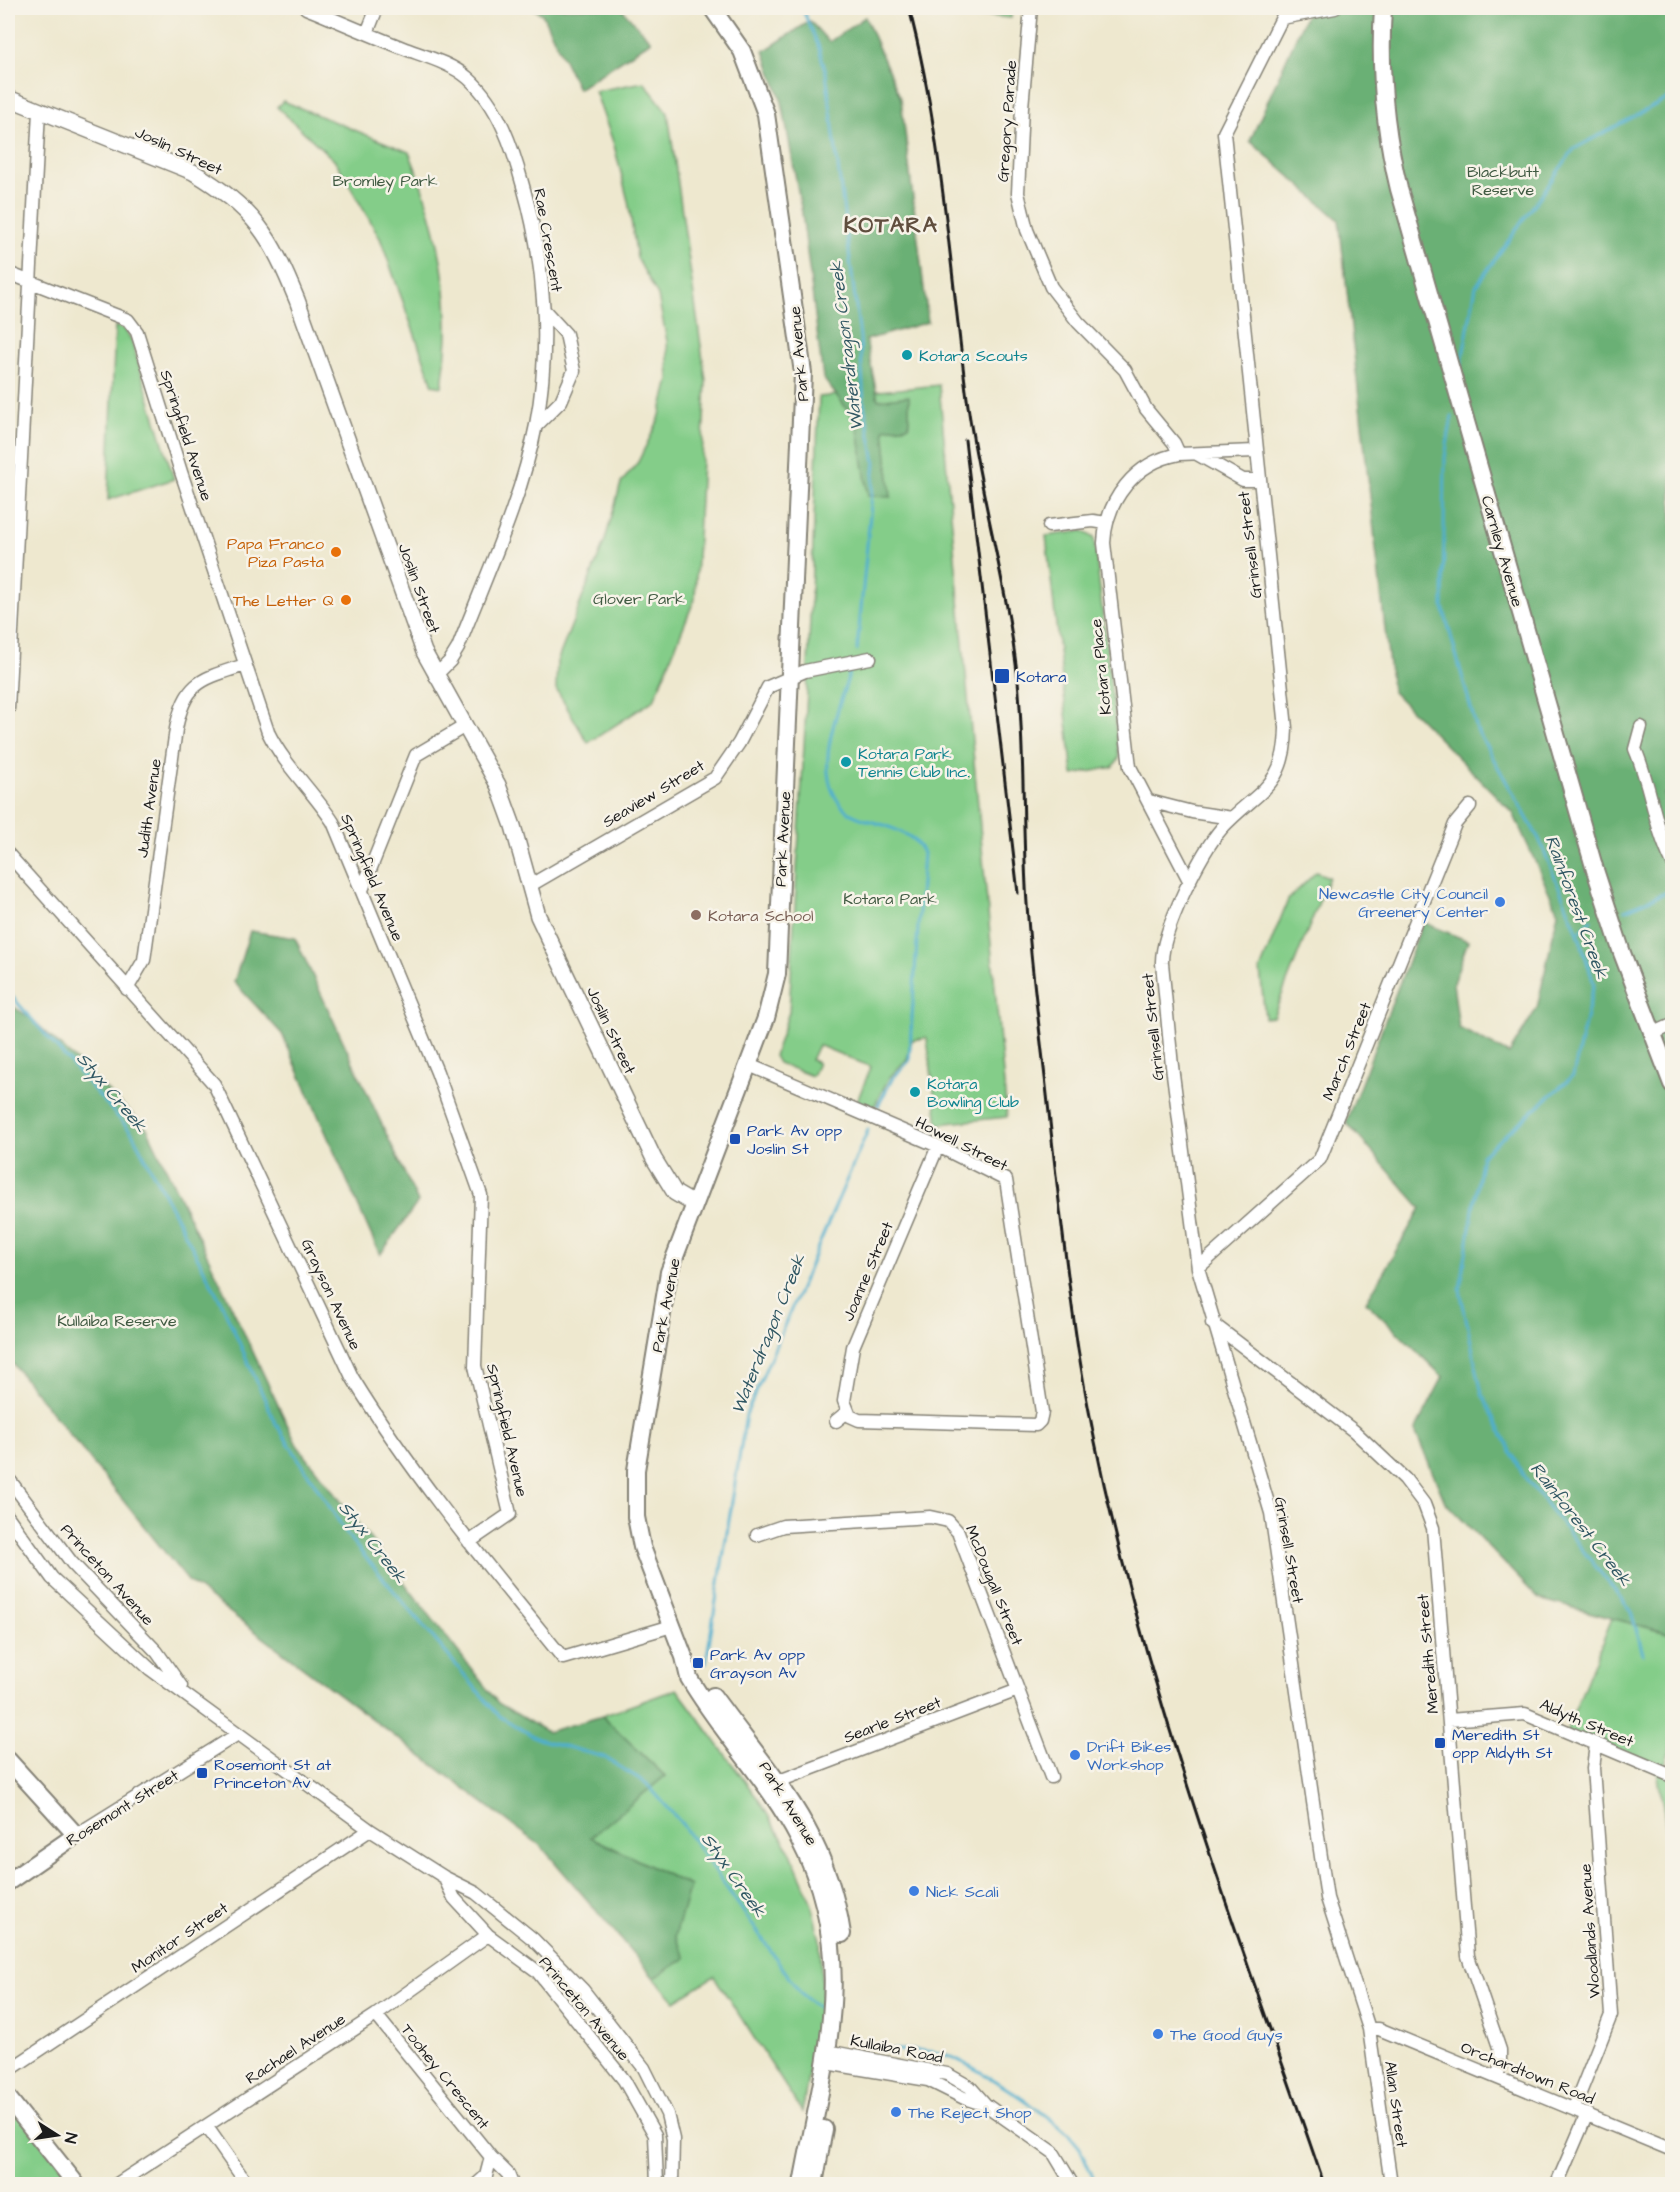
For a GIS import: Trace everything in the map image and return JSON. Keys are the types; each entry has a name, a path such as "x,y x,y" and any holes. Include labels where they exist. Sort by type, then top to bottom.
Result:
{"main road":[{"name":"Park Avenue","path":"712,8 742,51 766,114 803,373 777,974 766,1018 749,1065 674,1255 665,1290 635,1488 636,1517 642,1547 684,1657 689,1678 724,1732 789,1821 805,1850 828,1918 839,2003"},
{"name":"Carnley Avenue","path":"1383,8 1380,61 1383,109 1399,189 1595,870 1652,1034 1672,1084"},
{"name":"Park Avenue","path":"684,1657 779,1781 811,1835 828,1878 843,1943 836,2030 814,2184"},
{"path":"724,1732 738,1741 767,1776 779,1781 779,1794 800,1832 805,1850"},
{"path":"8,1760 76,1835"},
{"name":"Rosemont Street","path":"8,1882 76,1835"},
{"name":"Park Avenue","path":"802,2184 831,2058"},
{"path":"8,2098 76,2184"}],"street":[{"name":"Rae Crescent","path":"306,8 443,64 468,78 497,115 517,164 531,215 545,311 543,370 536,426 509,516 458,648 450,662 435,676"},
{"path":"367,33 377,8"},
{"name":"Gregory Parade","path":"1031,8 1022,107 1018,193 1026,230 1051,287 1077,322 1125,370 1146,410 1174,443 1179,454"},
{"name":"Grinsell Street","path":"1335,8 1284,13 1224,133 1286,742 1282,761 1271,783 1232,818 1210,845 1190,882 1162,958 1172,1066 1198,1268 1212,1323 1270,1513 1327,1898 1369,2029"},
{"name":"Joslin Street","path":"8,98 193,172 221,188 264,230 283,265 297,300 424,652 506,805 538,916 654,1160 675,1193 694,1204"},
{"path":"8,709 39,111"},
{"name":"Springfield Avenue","path":"8,273 128,320 137,332 268,732 278,751 316,796 333,822 437,1072 481,1195 474,1366 510,1514 469,1542"},
{"name":"Rae Crescent","path":"536,426 561,401 574,371 567,334 545,311"},
{"path":"1179,454 1255,451"},
{"name":"Kotara Place","path":"1179,454 1165,458 1135,476 1114,500 1106,523 1104,543 1126,750 1134,777 1149,801 1190,882"},
{"path":"1197,454 1243,480 1258,480"},
{"path":"1049,526 1093,520 1106,523"},
{"name":"Seaview Street","path":"529,886 715,778 739,743 768,687 789,677 850,660 870,658"},
{"name":"Judith Avenue","path":"127,989 144,960 176,729 183,701 193,686 204,679 245,665"},
{"path":"362,890 416,755 465,726"},
{"path":"1641,727 1635,749 1643,767 1660,840 1672,862"},
{"path":"1149,801 1192,812 1232,818"},
{"name":"March Street","path":"1198,1268 1320,1159 1455,824 1470,806"},
{"name":"Grayson Avenue","path":"8,854 214,1084 352,1377 379,1422 469,1542 563,1658 672,1626"},
{"path":"1652,1034 1672,1025"},
{"name":"Howell Street","path":"749,1065 938,1146 1006,1180 1042,1412 1040,1421 1031,1426 859,1420 847,1412"},
{"name":"Joanne Street","path":"847,1412 843,1395 853,1347 938,1146"},
{"name":"Meredith Street","path":"1212,1323 1354,1431 1405,1479 1424,1504 1433,1528 1468,1956 1500,2050 1500,2067 1497,2077"},
{"path":"836,1421 847,1412"},
{"name":"Princeton Avenue","path":"8,1478 72,1563 157,1652 185,1692"},
{"name":"Princeton Avenue","path":"8,1517 52,1578 150,1669 185,1692 238,1734 370,1830 444,1877 476,1893 533,1939 583,1990 644,2068 667,2114 671,2130 672,2184"},
{"name":"McDougall Street","path":"757,1535 783,1526 930,1517 948,1521 958,1532 1052,1777"},
{"name":"Searle Street","path":"779,1781 1018,1690"},
{"name":"Aldyth Street","path":"1449,1720 1525,1714 1672,1776"},
{"name":"Rosemont Street","path":"76,1835 238,1734"},
{"name":"Woodlands Avenue","path":"1574,2108 1611,2015 1593,1768 1596,1745"},
{"name":"Monitor Street","path":"8,2071 370,1830"},
{"name":"Princeton Avenue","path":"444,1877 454,1899 488,1935 537,1971 624,2080 656,2135 657,2184"},
{"name":"Rachael Avenue","path":"117,2184 376,2015 488,1935"},
{"name":"Toohey Crescent","path":"376,2015 491,2157 508,2174 512,2184"},
{"name":"Orchardtown Road","path":"1369,2029 1378,2029 1672,2150"},
{"name":"Allan Street","path":"1369,2029 1391,2184"},
{"name":"Kullaiba Road","path":"831,2058 928,2080 964,2098 986,2105 1053,2152 1073,2184"},
{"path":"1557,2184 1587,2114"},
{"path":"207,2127 247,2184"},
{"path":"477,2184 486,2176 491,2157"}],"green space":[{"path":"532,8 621,8 651,41 578,89 542,14"},
{"path":"940,8 1012,8 1011,18 941,12"},
{"name":"Blackbutt Reserve","path":"1309,8 1672,8 1672,793 1664,794 1672,827 1672,1634 1539,1599 1445,1502 1415,1431 1443,1377 1366,1302 1421,1208 1346,1122 1423,922 1468,941 1453,983 1459,1028 1509,1054 1537,1008 1558,912 1513,813 1392,691 1339,220 1250,141"},
{"path":"865,17 901,99 928,322 866,340 878,400 909,396 909,426 884,429 891,497 868,496 857,422 823,378 802,213 782,102 764,51 810,21 829,42"},
{"name":"Glover Park","path":"644,82 668,113 706,381 695,598 654,700 588,743 556,689 557,662 605,540 621,483 638,462 659,419 669,380 667,341 658,296 637,258 628,201 614,145 595,91"},
{"name":"Bromley Park","path":"283,101 409,152 425,195 437,240 445,286 447,339 442,387 433,385 380,238 336,162 277,107"},
{"path":"115,326 124,329 131,339 174,479 108,500"},
{"name":"Kotara Park","path":"939,385 1007,1117 938,1124 927,1038 912,1040 907,1059 889,1078 874,1107 857,1101 871,1067 818,1045 811,1060 818,1063 812,1076 778,1063 774,1056 789,1012 807,692 819,397"},
{"path":"1083,531 1094,538 1119,758 1113,767 1073,775 1046,536"},
{"path":"1316,872 1329,877 1273,1017 1265,1018 1260,970 1288,900"},
{"path":"250,931 295,938 418,1202 380,1255 282,1034 234,982"},
{"name":"Kullaiba Reserve","path":"8,1003 33,1020 147,1128 297,1445 498,1703 547,1732 602,1716 665,1776 591,1837 690,1886 675,1936 686,1958 654,1978 541,1846 188,1581 8,1358"},
{"path":"1612,1618 1672,1634 1672,1746 1662,1771 1672,1776 1672,1907 1666,1826 1657,1770 1566,1732"},
{"path":"677,1689 758,1799 790,1851 811,1902 820,1940 822,1998 802,2112 714,1976 675,2001 654,1978 685,1958 675,1936 689,1886 590,1837 665,1776 602,1716"},
{"path":"8,2098 76,2184 8,2184"}],"waterway":[{"name":"Waterdragon Creek","path":"802,8 818,45 826,73 860,337 864,404 875,462 857,650"},
{"name":"Rainforest Creek","path":"1461,366 1476,286 1574,149 1672,96"},
{"name":"Rainforest Creek","path":"1452,416 1445,457 1443,607 1477,730 1539,839 1578,933 1594,984 1573,1076 1482,1155 1460,1290 1482,1394 1523,1475 1631,1611 1643,1654"},
{"name":"Waterdragon Creek","path":"851,667 830,744 828,764 830,782 837,799 850,813 907,835 916,842 923,853 909,1061 892,1079 878,1106"},
{"path":"1625,910 1672,890"},
{"path":"1578,933 1591,920"},
{"name":"Styx Creek","path":"8,992 132,1133 220,1300 276,1424 351,1540 499,1716 538,1739 604,1757 646,1783 682,1824 801,1994 822,2010"},
{"name":"Waterdragon Creek","path":"706,1663 746,1415 868,1130"},
{"name":"Styx Creek","path":"851,2034 862,2042 884,2049 943,2054 990,2078 1045,2115 1070,2136 1080,2148 1096,2184"}],"railway":[{"path":"909,8 921,57 938,156 973,440 1014,646 1023,765 1025,876 1034,979 1078,1349 1098,1456 1151,1668 1183,1772 1324,2184"},
{"path":"965,440 1018,893"}],"place":[{"name":"Kotara Scouts","path":"907,355"},
{"name":"Papa Franco Piza Pasta","path":"336,552"},
{"name":"The Letter Q","path":"346,600"},
{"name":"Kotara","path":"1002,676"},
{"name":"Kotara Park Tennis Club Inc.","path":"846,762"},
{"name":"Newcastle City Council Greenery Center","path":"1500,902"},
{"name":"Kotara School","path":"696,915"},
{"name":"Kotara Bowling Club","path":"915,1092"},
{"name":"Park Av opp Joslin St","path":"735,1139"},
{"name":"Park Av opp Grayson Av","path":"698,1663"},
{"name":"Meredith St opp Aldyth St","path":"1440,1743"},
{"name":"Drift Bikes Workshop","path":"1075,1755"},
{"name":"Rosemont St at Princeton Av","path":"202,1773"},
{"name":"Nick Scali","path":"914,1891"},
{"name":"The Good Guys","path":"1158,2034"},
{"name":"The Reject Shop","path":"896,2112"}],"district":[{"name":"KOTARA","path":"891,224"}]}
